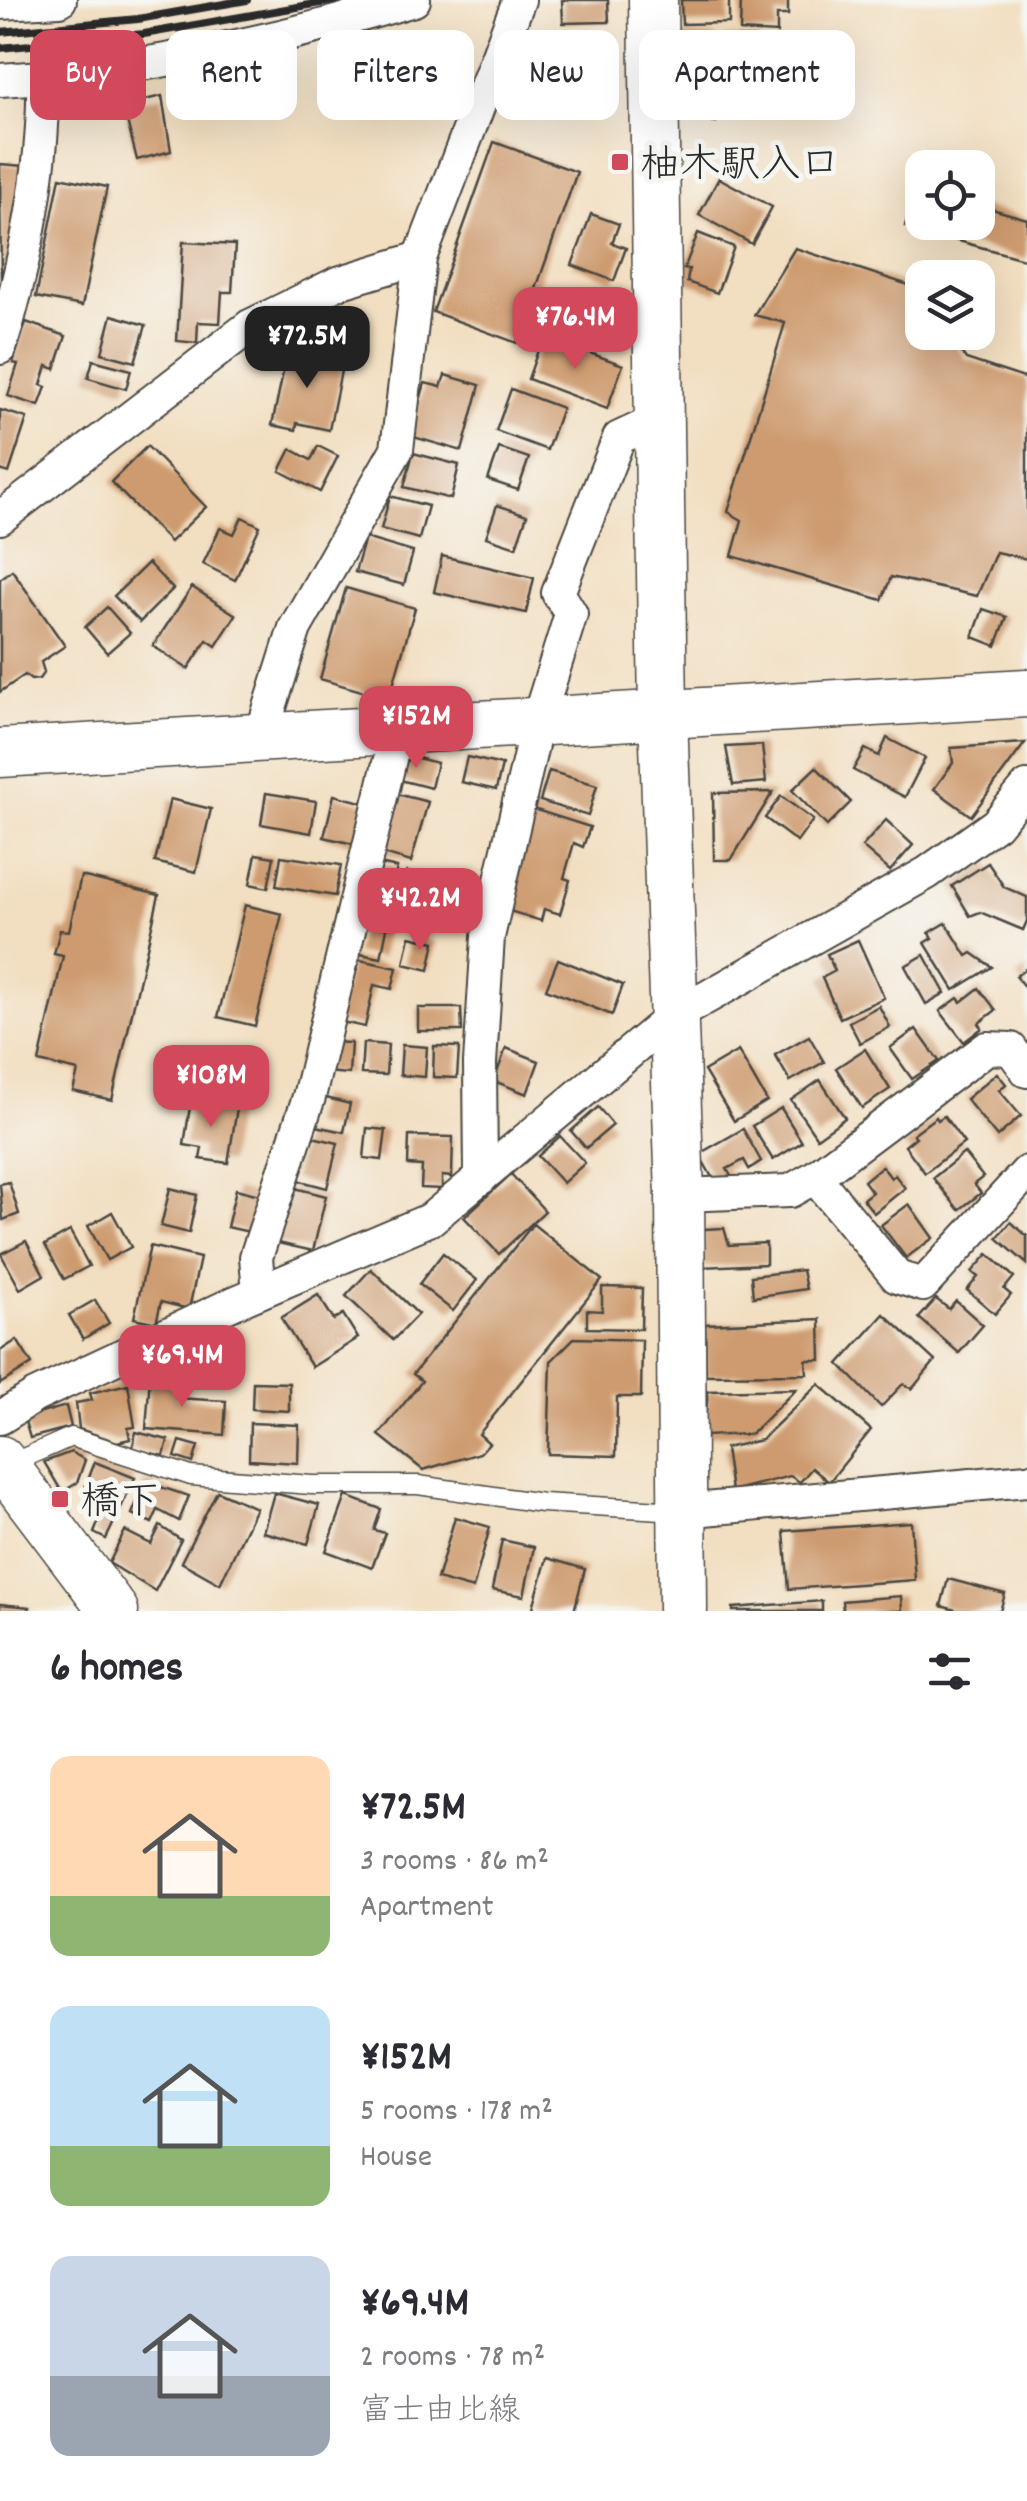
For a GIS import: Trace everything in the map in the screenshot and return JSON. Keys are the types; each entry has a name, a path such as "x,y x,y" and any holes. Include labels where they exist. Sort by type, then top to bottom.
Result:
{"street":[{"path":"0,2 60,0"},
{"path":"146,62 313,30 414,0"},
{"path":"260,739 296,628 397,449 420,258 519,0"},
{"path":"652,0 662,714 680,1196 683,1611"},
{"path":"0,80 30,78"},
{"path":"0,348 15,298 39,154 41,120"},
{"path":"0,518 250,326 338,283 420,258"},
{"path":"481,1178 480,1063 488,937 537,724 570,614 558,593 619,438 660,419"},
{"path":"0,753 1027,692"},
{"path":"260,1292 256,1257 309,1097 397,730"},
{"path":"0,1418 34,1396 260,1292 431,1220 672,1017 927,873 996,824 1027,787"},
{"path":"680,1196 790,1190 816,1177 987,1048 1011,1049 1027,1071"},
{"path":"816,1177 898,1278 923,1285 1027,1172"},
{"path":"2,1463 114,1611"},
{"path":"682,1511 1027,1480"}],"lane":[{"path":"2,1463 71,1437 191,1476 312,1485 418,1486 542,1503 682,1511"}],"building":[{"path":"562,0 608,0 609,22 563,23"},
{"path":"681,0 729,0 729,23 682,24"},
{"path":"741,0 788,0 788,15 777,15 777,30 740,30"},
{"path":"162,96 171,151 137,160 127,120 146,120 146,100"},
{"path":"494,142 577,172 517,343 433,312"},
{"path":"0,164 24,166 14,245 1,286"},
{"path":"60,177 107,187 82,306 36,297"},
{"path":"719,178 772,207 752,244 699,215"},
{"path":"995,210 1027,219 1027,260 955,240 995,240"},
{"path":"591,214 619,224 612,243 626,248 614,281 572,265"},
{"path":"698,233 734,247 717,293 687,282 689,269 684,269"},
{"path":"183,242 235,245 232,292 222,292 220,323 198,322 197,343 177,341"},
{"path":"795,248 905,284 905,350 960,350 966,359 1027,379 1027,559 996,552 977,596 891,577 882,600 732,556 742,520 728,512 785,323 754,315"},
{"path":"112,315 146,325 135,362 102,353"},
{"path":"26,322 66,336 55,369 47,366 41,385 46,387 39,406 8,396"},
{"path":"543,336 623,365 607,409 528,379"},
{"path":"288,349 343,361 329,430 297,423 296,430 272,425"},
{"path":"93,360 131,370 126,389 88,378"},
{"path":"445,375 480,385 462,451 410,436 425,383 441,387"},
{"path":"511,389 562,408 547,450 496,431"},
{"path":"0,410 27,418 9,473 0,470"},
{"path":"147,446 206,507 170,542 111,482"},
{"path":"318,446 338,456 320,492 280,471 291,449 311,460"},
{"path":"499,448 529,458 518,490 488,480"},
{"path":"413,453 459,465 451,499 404,487"},
{"path":"390,496 428,506 419,539 381,529"},
{"path":"497,505 527,515 516,547 486,537"},
{"path":"242,517 260,526 235,580 203,564 220,528 234,534"},
{"path":"365,538 413,552 404,585 355,572"},
{"path":"442,556 534,578 526,613 434,592"},
{"path":"148,563 173,589 140,622 114,596"},
{"path":"12,570 65,646 41,662 44,672 39,679 31,680 25,675 0,692 0,579"},
{"path":"192,587 236,615 216,646 207,640 188,669 153,646"},
{"path":"346,588 415,608 389,699 320,679"},
{"path":"107,607 130,633 107,653 85,627"},
{"path":"983,609 1007,617 996,646 973,637"},
{"path":"887,738 925,758 905,797 853,770 865,749 879,756"},
{"path":"1025,743 971,816 934,789 953,763 951,748"},
{"path":"762,745 766,782 733,785 726,747"},
{"path":"402,754 437,763 431,788 396,779"},
{"path":"467,757 502,765 496,790 461,782"},
{"path":"816,767 851,802 827,826 792,790"},
{"path":"549,771 597,785 588,816 540,801"},
{"path":"773,792 731,860 714,860 713,793"},
{"path":"266,793 316,801 311,833 261,824"},
{"path":"393,793 428,802 411,862 376,852"},
{"path":"334,795 373,805 362,846 324,837"},
{"path":"781,796 813,820 797,842 765,818"},
{"path":"170,799 211,809 196,872 155,862"},
{"path":"530,808 590,827 583,847 574,843 564,878 570,880 560,914 544,909 541,921 500,908"},
{"path":"886,820 913,845 890,871 862,847"},
{"path":"256,854 274,857 268,888 250,884"},
{"path":"281,856 341,865 335,896 276,886"},
{"path":"372,862 397,868 388,903 363,896"},
{"path":"988,863 1004,887 1027,897 1023,930 980,912 970,916 952,886"},
{"path":"407,872 432,879 423,913 398,907"},
{"path":"81,876 159,895 112,1100 73,1091 78,1071 39,1062 63,956 54,954 60,930 69,931"},
{"path":"245,905 282,914 255,1026 218,1017"},
{"path":"361,923 387,928 381,958 355,953"},
{"path":"946,923 967,956 972,953 992,967 954,990 925,943 933,938 929,933"},
{"path":"410,936 435,942 429,970 404,964"},
{"path":"858,940 884,998 840,1018 822,978 835,971 827,954"},
{"path":"924,955 945,993 926,1004 905,966"},
{"path":"351,958 397,968 392,989 374,985 365,1027 337,1021"},
{"path":"558,959 623,985 612,1015 546,989"},
{"path":"1027,968 1027,991 1016,976"},
{"path":"979,988 996,1010 964,1042 940,1011"},
{"path":"879,1006 890,1027 860,1043 849,1022"},
{"path":"418,1008 461,1008 462,1031 418,1031"},
{"path":"916,1029 939,1061 912,1079 890,1048"},
{"path":"809,1036 824,1062 790,1081 775,1055"},
{"path":"327,1042 351,1043 349,1074 325,1072"},
{"path":"363,1043 388,1045 386,1075 361,1074"},
{"path":"402,1045 427,1047 425,1077 400,1075"},
{"path":"434,1046 459,1047 457,1078 433,1077"},
{"path":"506,1048 539,1061 527,1094 494,1081"},
{"path":"865,1049 890,1089 862,1108 836,1068"},
{"path":"738,1051 767,1101 734,1121 704,1071"},
{"path":"997,1073 1006,1084 999,1090 1021,1116 997,1137 966,1099"},
{"path":"820,1080 845,1118 817,1138 791,1100"},
{"path":"318,1096 350,1104 344,1132 311,1125"},
{"path":"191,1100 237,1108 228,1163 200,1159 202,1148 184,1145"},
{"path":"598,1107 613,1125 586,1148 571,1131"},
{"path":"781,1108 802,1142 773,1160 752,1126"},
{"path":"944,1116 964,1143 925,1173 905,1146 916,1137 913,1134 936,1117 938,1120"},
{"path":"367,1128 386,1130 382,1160 364,1158"},
{"path":"743,1129 761,1161 749,1169 744,1160 727,1169 732,1178 717,1186 699,1154"},
{"path":"304,1135 338,1143 327,1188 293,1179"},
{"path":"409,1136 453,1137 452,1177 442,1176 442,1189 421,1188 422,1166 408,1165"},
{"path":"560,1136 585,1163 563,1183 538,1156"},
{"path":"964,1153 983,1177 974,1184 981,1193 959,1210 933,1178"},
{"path":"882,1166 905,1188 874,1213 863,1199 872,1192 864,1181"},
{"path":"511,1174 545,1211 499,1254 464,1217"},
{"path":"9,1182 19,1214 3,1220 0,1184"},
{"path":"291,1187 326,1196 313,1251 278,1243"},
{"path":"170,1188 197,1195 189,1233 161,1226"},
{"path":"236,1189 263,1196 254,1233 227,1227"},
{"path":"909,1204 933,1238 906,1258 881,1225"},
{"path":"112,1212 131,1247 107,1260 88,1226"},
{"path":"1011,1222 1027,1236 1027,1264 997,1238"},
{"path":"533,1224 602,1280 479,1434 489,1443 480,1453 423,1470 379,1435 422,1381 413,1374"},
{"path":"724,1228 729,1245 766,1243 766,1264 702,1267 704,1229"},
{"path":"70,1231 89,1266 64,1279 45,1245"},
{"path":"26,1241 44,1275 20,1289 1,1254"},
{"path":"150,1246 200,1258 189,1309 161,1302 156,1323 134,1318"},
{"path":"443,1253 477,1280 453,1311 419,1284"},
{"path":"988,1254 1014,1277 1004,1289 1011,1295 995,1314 967,1290 978,1277 972,1272"},
{"path":"371,1269 418,1314 393,1340 346,1296"},
{"path":"802,1270 806,1289 753,1297 751,1276"},
{"path":"602,1287 642,1288 641,1329 587,1328 587,1310 602,1311"},
{"path":"318,1295 334,1320 343,1314 358,1338 312,1367 281,1318"},
{"path":"936,1299 949,1309 956,1301 983,1325 959,1353 919,1318"},
{"path":"95,1300 109,1323 83,1339 69,1315"},
{"path":"884,1314 935,1361 912,1389 903,1384 881,1407 839,1364"},
{"path":"820,1319 821,1360 806,1360 807,1374 706,1375 705,1324"},
{"path":"574,1338 642,1340 641,1397 617,1397 616,1456 548,1454 551,1361"},
{"path":"17,1340 32,1364 0,1384 0,1351"},
{"path":"150,1376 177,1378 176,1398 226,1401 224,1435 146,1429"},
{"path":"253,1382 289,1383 289,1411 252,1409"},
{"path":"128,1384 135,1427 128,1428 130,1439 117,1442 79,1429 76,1403 92,1400 90,1393"},
{"path":"819,1384 871,1430 829,1482 812,1468 800,1482 790,1476 731,1491 725,1448 761,1440"},
{"path":"796,1389 751,1434 704,1436 708,1391"},
{"path":"66,1406 71,1427 30,1438 24,1418"},
{"path":"250,1423 299,1425 298,1463 249,1460"},
{"path":"136,1432 168,1440 164,1456 132,1449"},
{"path":"180,1441 198,1446 193,1463 175,1457"},
{"path":"71,1452 85,1460 77,1483 62,1492 44,1462"},
{"path":"95,1462 135,1478 106,1539 94,1533 100,1518 86,1510 93,1496 84,1490"},
{"path":"145,1482 189,1496 179,1521 158,1510 152,1523 132,1514"},
{"path":"217,1491 256,1508 220,1584 181,1562"},
{"path":"274,1493 319,1505 308,1544 263,1532"},
{"path":"346,1496 381,1509 374,1530 385,1533 372,1568 326,1551"},
{"path":"455,1517 490,1527 473,1589 437,1579"},
{"path":"911,1522 915,1580 789,1589 784,1531"},
{"path":"160,1526 181,1540 155,1591 109,1563 125,1531 151,1544"},
{"path":"502,1540 534,1547 524,1596 492,1590"},
{"path":"547,1558 585,1569 574,1611 532,1611"},
{"path":"948,1579 1005,1594 1000,1611 959,1611 941,1606"},
{"path":"901,1596 902,1611 843,1611 842,1601"},
{"path":"822,1601 822,1611 733,1611 733,1608"},
{"path":"0,1604 30,1607 29,1611 0,1611"}],"railway":[{"path":"0,32 138,19 247,0"},
{"path":"0,48 144,34 337,0"}],"place":[{"name":"柚木駅入口","path":"620,162"},
{"name":"橋下","path":"60,1499"}]}
